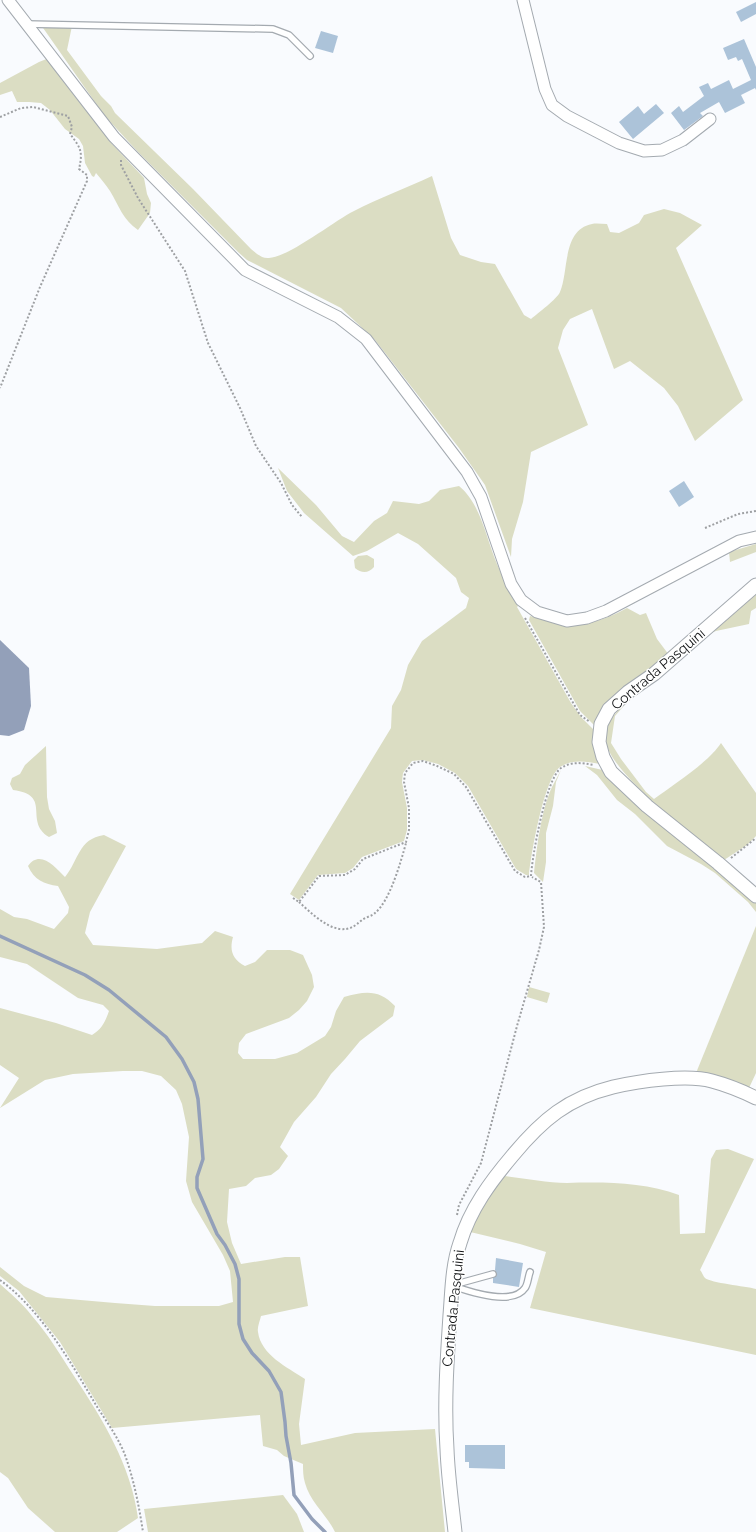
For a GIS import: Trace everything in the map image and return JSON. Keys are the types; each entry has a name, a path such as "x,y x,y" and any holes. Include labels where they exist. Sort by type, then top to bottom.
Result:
{"street":[{"path":"8,0 114,137 246,270 338,317 366,339 467,472 481,497 511,584 522,600 537,612 567,621 587,618 606,611 739,541 756,537"},
{"path":"523,0 545,89 552,105 567,116 619,143 644,151 662,150 684,140 710,119"},
{"name":"Contrada Pasquini","path":"756,585 654,674 628,692 609,709 601,724 599,742 603,757 612,772 648,806 756,896"},
{"name":"Contrada Pasquini","path":"454,1532 447,1448 447,1373 454,1269 459,1243 471,1215 493,1179 530,1134 552,1116 582,1097 600,1091 650,1081 685,1078 711,1080 756,1098"}],"lane":[{"path":"26,24 273,29 289,35 310,56"},
{"path":"453,1286 484,1295 517,1295 525,1288 530,1272"},
{"path":"453,1286 493,1274"}],"path":[{"path":"0,117 21,108 33,107 68,116 72,126 70,134 78,144 82,155 79,170 87,174 87,180 40,287 0,388"},
{"path":"123,147 121,165 141,204 185,271 208,343 240,408 256,446 282,483 292,505 302,517"},
{"path":"705,528 738,514 756,511"},
{"path":"522,600 521,611 580,715 600,731"},
{"path":"293,898 330,926 340,929 352,928 363,919 376,913 387,900 402,859 409,830 409,808 404,782 405,773 413,763 423,761 454,774 466,787 515,871 525,877 531,876 541,882 544,927 539,950 517,1026 481,1163 459,1205 456,1218 457,1225 465,1229"},
{"path":"531,876 532,862 550,786 560,769 573,763 609,767"},
{"path":"720,865 756,838"},
{"path":"299,902 319,876 345,875 355,869 363,859 406,842"},
{"path":"0,1280 33,1311 63,1351 109,1426 124,1454 132,1476 138,1499 143,1532"}],"green space":[{"path":"41,25 72,26 67,50 115,113 193,189 251,249 264,258 278,256 288,252 354,211 432,176 451,238 460,255 481,262 495,264 524,315 531,319 560,292 571,243 576,234 582,228 594,224 607,224 610,232 619,233 639,223 644,215 664,209 680,213 702,225 676,248 743,400 695,441 678,406 664,388 630,361 614,369 592,309 570,319 563,330 558,348 588,425 531,452 523,502 512,539 511,557 485,485 459,448 375,340 341,308 247,260 238,252 138,152 104,115"},
{"path":"49,58 63,81 112,144 144,178 147,194 151,203 150,213 138,230 125,217 110,191 96,173 94,177 92,176 85,163 83,146 79,139 65,129 50,110 41,103 17,102 12,91 0,95 0,83"},
{"path":"278,468 316,505 342,536 354,542 374,521 387,513 393,501 419,504 429,501 440,490 459,486 473,502 497,564 518,606 517,607 571,703 581,717 593,729 604,765 571,762 560,767 554,774 539,818 529,875 526,875 516,869 468,786 455,773 438,764 423,760 412,761 403,773 402,782 407,808 407,830 404,841 362,857 353,868 345,873 318,875 299,900 290,894 391,728 392,706 401,690 408,665 422,641 466,608 469,598 461,592 456,578 418,544 398,533 367,551 353,556 304,513 287,491"},
{"path":"756,544 756,552 730,562 729,552"},
{"path":"367,555 374,559 374,567 369,571 364,572 355,568 354,560 358,556"},
{"path":"756,589 756,608 751,611 749,624 716,631 701,637"},
{"path":"627,608 640,615 646,613 657,639 669,655 595,726 580,711 529,620 530,616 557,623 580,624 614,615"},
{"path":"629,700 615,716 611,743 646,792 654,799 700,765 721,743 756,793 756,836 747,845 724,860 656,805 622,770 611,754 606,741 606,734 612,718"},
{"path":"46,746 47,797 49,809 55,821 57,833 49,837 42,831 38,824 35,803 32,797 25,793 13,790 10,784 12,778 20,774 25,765"},
{"path":"585,766 607,771 756,902 756,912 748,902 715,873 667,846 635,814 617,800 597,775"},
{"path":"561,770 556,782 553,806 546,833 546,862 543,882 534,873 538,840 548,796"},
{"path":"104,835 126,846 90,912 85,933 93,945 157,949 202,943 215,931 233,937 233,954 241,964 245,966 255,962 267,950 290,950 303,955 312,975 314,987 307,1001 289,1018 246,1034 239,1043 238,1053 243,1059 275,1059 297,1053 325,1036 331,1027 336,1011 344,997 359,993 377,994 389,1000 395,1006 393,1016 360,1041 331,1074 316,1097 294,1122 280,1147 288,1156 279,1169 271,1175 255,1178 246,1186 229,1189 227,1222 232,1243 241,1264 285,1257 300,1257 308,1306 261,1316 258,1330 260,1340 269,1354 305,1379 299,1424 301,1445 355,1433 435,1429 445,1532 335,1532 307,1490 303,1464 284,1456 277,1450 263,1446 260,1415 112,1428 60,1342 19,1291 0,1276 0,1267 24,1286 46,1297 155,1306 219,1306 233,1302 230,1271 223,1255 192,1202 186,1181 189,1137 182,1104 176,1090 161,1076 142,1071 73,1074 45,1080 0,1108 19,1078 0,1065 0,1008 56,1023 92,1035 103,1025 109,1011 103,1005 78,998 27,964 0,957 0,909 14,917 27,919 54,929 68,913 69,907 58,886 48,884 36,878 28,866 37,859 42,859 47,861 65,877 84,846 95,837"},
{"path":"756,926 756,1073 749,1088 696,1073"},
{"path":"529,987 550,993 547,1003 527,997"},
{"path":"728,1149 754,1159 700,1270 708,1280 756,1289 756,1355 530,1308 546,1252 466,1231 503,1176 559,1183 638,1185 666,1191 679,1195 680,1234 705,1233 711,1159 716,1150"},
{"path":"0,1284 25,1307 49,1338 95,1409 114,1444 129,1480 138,1518 117,1532 55,1532 28,1508 8,1478 0,1472"},
{"path":"283,1495 297,1514 304,1532 148,1532 144,1509"}],"water":[{"path":"0,640 29,668 31,706 24,730 9,736 0,735"}],"building":[{"path":"756,2 756,14 741,22 736,12"},
{"path":"321,31 338,36 333,53 315,48"},
{"path":"744,39 756,67 756,90 755,88 741,95 745,103 725,113 719,102 700,113 703,116 684,130 671,113 679,106 683,112 704,96 699,87 708,83 711,89 729,80 733,89 751,80 742,59 738,61 736,57 728,60 723,48"},
{"path":"656,104 664,113 633,139 619,122 638,106 644,114"},
{"path":"684,481 694,497 679,507 669,491"},
{"path":"496,1258 523,1263 519,1287 493,1283 493,1278 497,1275 495,1270"},
{"path":"465,1445 505,1445 505,1469 469,1468 469,1462 465,1462"}],"waterway":[{"path":"0,936 85,975 109,990 166,1037 182,1059 194,1082 198,1099 203,1159 197,1177 197,1188 217,1234 225,1245 235,1264 239,1279 239,1324 243,1339 252,1353 269,1371 281,1392 294,1495 312,1519 325,1532"}]}
